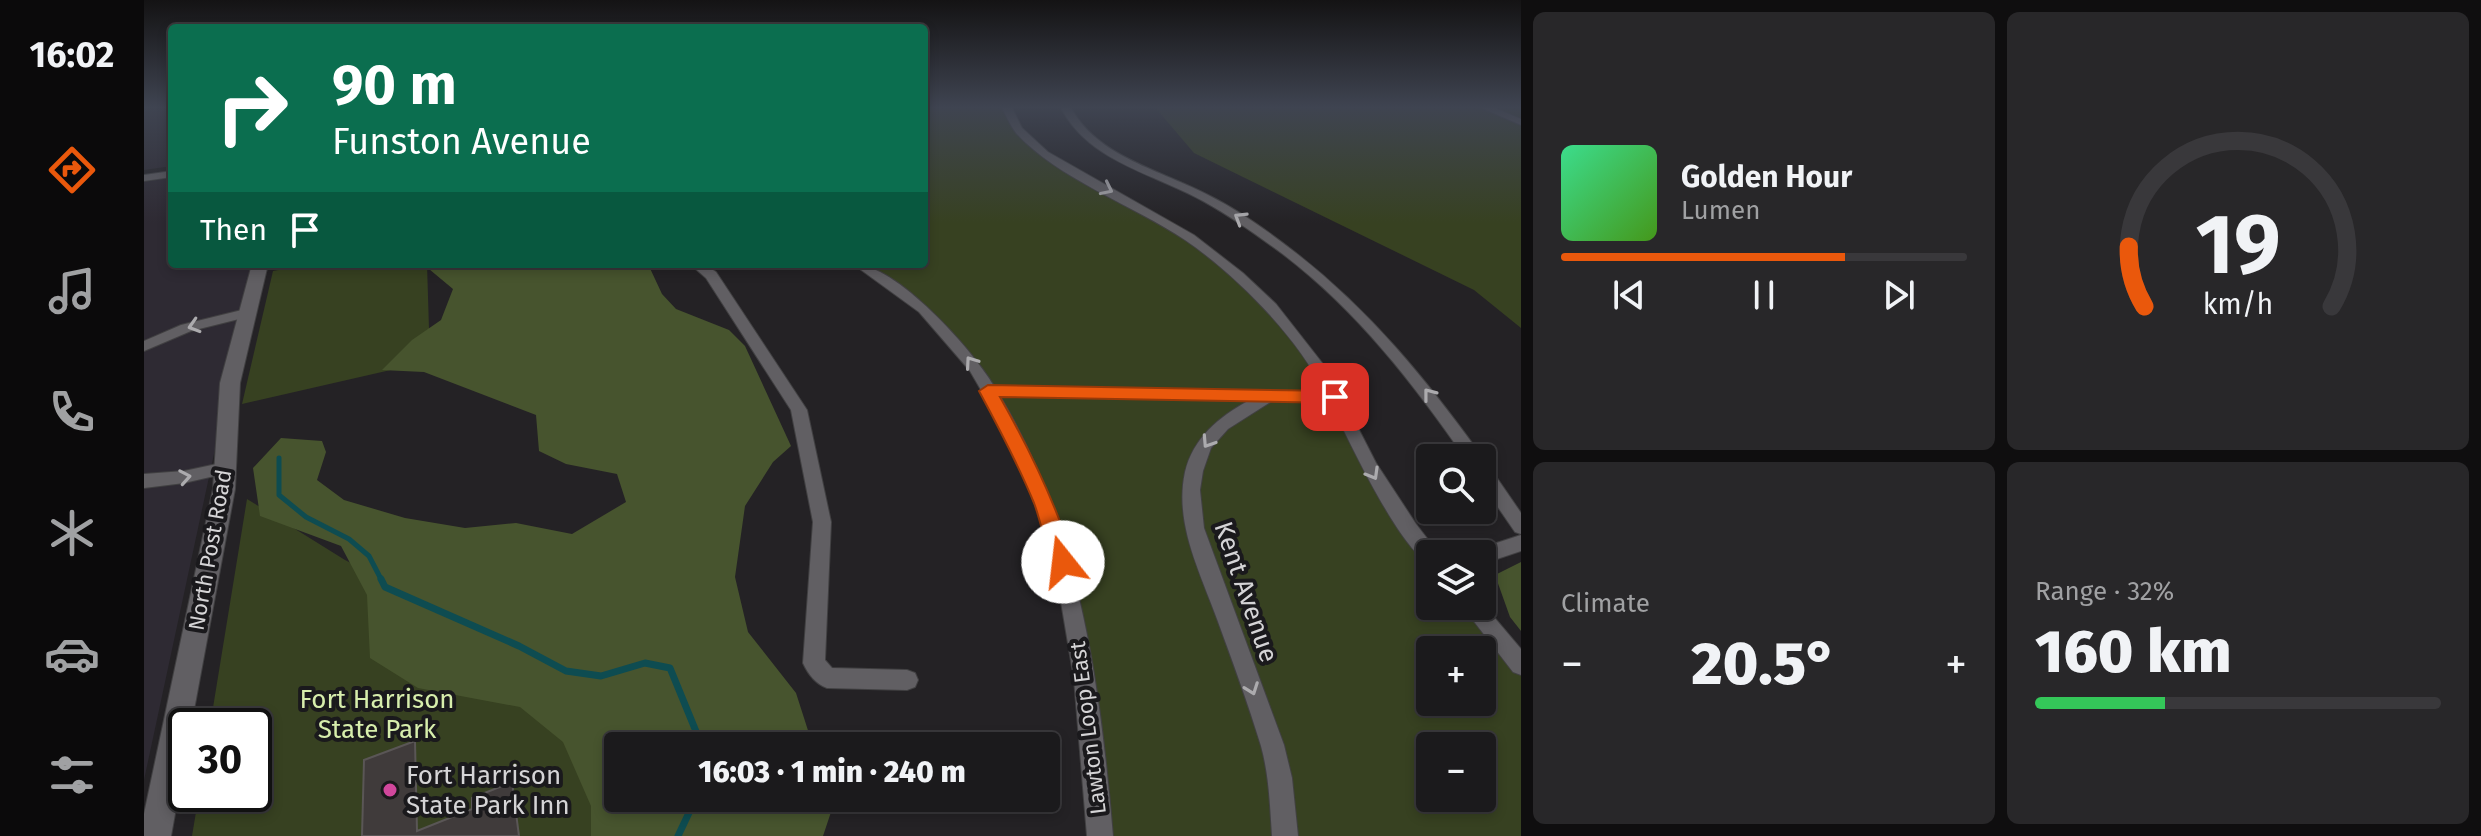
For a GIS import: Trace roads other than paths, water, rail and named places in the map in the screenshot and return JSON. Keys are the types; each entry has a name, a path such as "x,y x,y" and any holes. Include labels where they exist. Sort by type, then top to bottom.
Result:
{"street":[{"path":"1035,145 1044,154 1167,223 1238,276 1292,332 1325,377 1382,489 1419,540"},
{"path":"1097,145 1219,205 1288,250 1325,279 1366,319 1401,360 1464,444"},
{"path":"144,178 168,175"},
{"name":"North Post Road","path":"155,836 226,468 227,402 259,268"},
{"path":"701,268 711,275 799,410 822,522 814,663 827,678 907,680"},
{"name":"Lawton Loop East","path":"865,268 902,291 932,316 959,345 1028,463 1053,526 1063,562 1089,713 1100,836"},
{"path":"144,346 186,328 246,313"},
{"path":"988,391 1335,397"},
{"name":"Kent Avenue","path":"1269,396 1243,409 1215,431 1195,467 1192,495 1201,547 1272,745 1282,790 1285,836"},
{"path":"144,481 226,468"},
{"path":"1496,490 1521,527"},
{"path":"1496,551 1521,543"},
{"path":"1484,620 1521,665"}],"waterway":[{"path":"279,458 279,495 306,517 349,539 369,556 382,581"},
{"path":"382,581 385,587 519,646 566,671 601,676 645,663 670,668 696,732"},
{"path":"678,836 689,812"}],"place":[{"name":"Fort Harrison State Park Inn","path":"390,790"}],"park label":[{"name":"Fort Harrison State Park","path":"377,714"}]}
